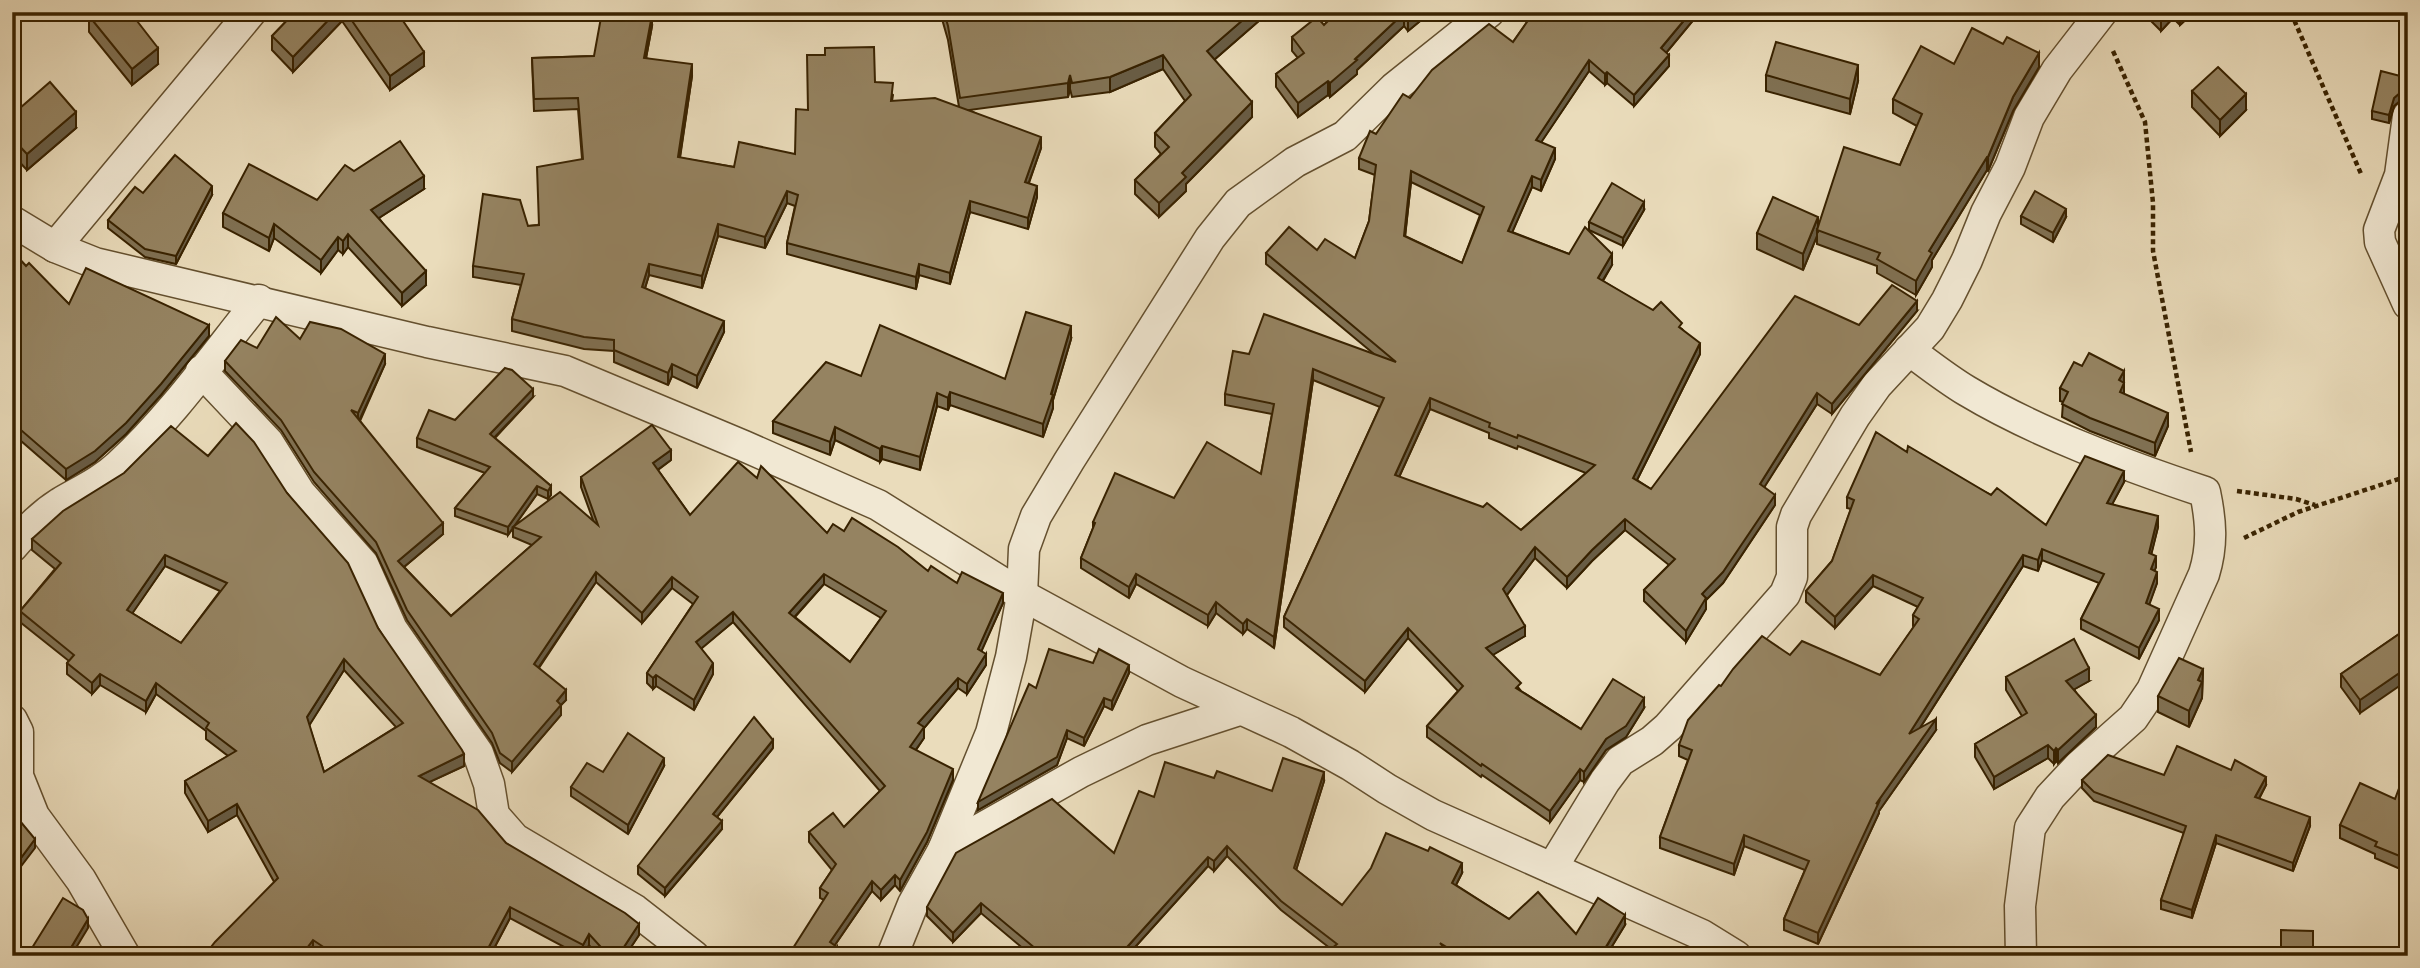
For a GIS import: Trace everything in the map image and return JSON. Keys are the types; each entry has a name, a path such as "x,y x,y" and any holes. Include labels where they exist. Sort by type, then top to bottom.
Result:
{"street":[{"path":"55,247 251,12"},
{"path":"892,956 913,904 943,850 991,733 1011,657 1022,594 1024,549 1036,516 1210,238 1238,203 1295,162 1345,136 1394,88 1489,12"},
{"path":"1552,868 1620,761 1652,741 1668,727 1785,594 1792,577 1792,527 1796,516 1855,416 1877,385 1930,328 1947,300 2010,167 2029,117 2057,71 2097,18"},
{"path":"2408,116 2400,175 2379,230 2380,242 2408,304"},
{"path":"12,221 55,247 107,266 259,300 426,342 565,371 744,446 878,505 1022,594 1182,682 1291,733 1433,815 1702,935 1736,956"},
{"path":"12,547 32,524 118,467 166,416 259,300"},
{"path":"1909,350 1966,391 2036,426 2158,476 2205,492 2212,524 2209,557 2152,690 2133,718 2079,766 2050,797 2029,828 2020,906 2021,956"},
{"path":"201,371 268,442 300,493 363,564 392,629 478,753 489,785 494,815 515,839 635,910 694,956"},
{"path":"943,850 1080,772 1147,740 1239,710"},
{"path":"12,720 18,732 18,776 34,816 81,880 125,956"}],"path":[{"path":"2297,12 2295,22 2357,162 2379,230"},
{"path":"2097,18 2145,122 2153,203 2153,251 2194,468 2205,492 2246,491 2296,499 2315,505"},
{"path":"2209,557 2252,533 2315,505 2408,476"}],"building":[{"path":"93,12 130,12 158,48 132,69 89,16"},
{"path":"295,12 336,12 293,57 272,36"},
{"path":"346,12 380,12 384,16 389,12 397,12 424,52 390,76"},
{"path":"602,12 638,12 652,15 644,58 692,64 678,157 734,167 739,142 795,154 796,109 808,110 807,55 825,55 825,48 874,47 875,82 893,83 891,101 935,98 1041,137 1025,182 1037,186 1028,218 970,201 950,273 919,264 916,277 787,243 798,195 787,191 765,237 718,224 702,276 649,264 642,287 724,321 697,376 672,364 668,373 614,350 614,340 584,337 512,319 524,274 473,266 483,194 520,200 528,226 539,225 537,167 583,159 578,98 534,99 532,58 594,56"},
{"path":"944,12 1252,12 1207,51 1252,102 1182,173 1186,177 1159,203 1135,180 1169,147 1155,133 1191,95 1163,55 1110,77 1072,83 1070,75 1068,83 960,98"},
{"path":"1337,12 1415,12 1408,18 1404,13 1330,83 1328,81 1298,103 1276,74 1304,53 1292,37 1317,17 1324,25"},
{"path":"1534,12 1691,12 1661,48 1669,55 1634,95 1589,60 1536,140 1555,148 1541,180 1532,176 1508,231 1569,254 1585,227 1612,254 1598,278 1653,310 1661,302 1682,323 1679,327 1700,343 1633,478 1651,489 1795,296 1859,325 1892,285 1917,301 1832,404 1817,393 1760,484 1775,495 1723,572 1702,594 1706,598 1686,631 1644,590 1675,559 1625,519 1567,577 1535,547 1503,589 1525,626 1486,648 1521,683 1516,688 1581,729 1613,679 1644,698 1626,726 1606,739 1584,772 1580,769 1550,811 1482,764 1481,766 1427,726 1463,686 1408,628 1365,681 1284,617 1384,398 1313,369 1274,637 1247,619 1243,624 1216,602 1208,615 1136,574 1129,587 1081,558 1095,523 1093,522 1115,473 1174,498 1207,442 1261,474 1274,404 1225,394 1233,351 1249,354 1264,314 1396,362 1266,253 1289,227 1317,250 1325,239 1355,258 1369,221 1376,165 1359,158 1370,131 1376,134 1403,94 1410,98 1432,70 1489,24 1513,42","holes":["1411,171 1484,207 1462,263 1404,236","1430,398 1490,423 1489,427 1517,438 1518,435 1595,465 1521,530 1487,503 1483,507 1395,475"]},
{"path":"1972,28 2003,44 2007,37 2039,53 2013,97 1988,157 1929,251 1932,253 1916,281 1877,259 1880,253 1817,230 1844,147 1900,165 1922,114 1893,99 1921,46 1954,64"},
{"path":"1776,42 1858,65 1850,99 1766,75"},
{"path":"2218,67 2246,94 2220,120 2192,91"},
{"path":"2381,71 2408,78 2407,91 2394,98 2389,115 2372,111"},
{"path":"50,82 76,112 27,154 12,138 12,115"},
{"path":"400,141 424,176 371,210 426,271 402,293 348,234 343,241 338,237 321,260 274,224 269,238 223,213 249,164 317,200 345,165 354,171"},
{"path":"175,155 212,186 176,256 145,249 108,220 135,187 143,193"},
{"path":"1612,183 1644,202 1623,238 1589,222"},
{"path":"2035,191 2066,209 2053,233 2021,216"},
{"path":"1773,197 1818,217 1803,254 1757,233"},
{"path":"12,251 26,266 29,263 69,304 86,268 209,325 126,423 95,451 66,469 21,430 12,439"},
{"path":"1026,312 1071,326 1043,424 950,392 948,398 937,393 920,457 882,446 880,449 835,427 830,442 773,421 826,362 861,376 880,325 1005,379"},
{"path":"276,317 300,339 310,322 341,329 385,354 358,413 351,410 443,523 398,561 451,616 541,537 513,527 560,492 598,525 581,477 652,425 671,450 653,463 690,515 738,462 757,478 761,466 827,533 833,524 844,531 852,518 898,547 928,571 931,566 957,583 962,572 1003,593 978,649 986,654 967,684 958,678 918,723 924,727 910,747 953,769 927,832 900,880 895,875 881,890 872,881 830,942 837,947 832,956 788,956 828,893 820,888 836,864 809,832 833,813 844,827 885,786 733,612 696,642 713,663 694,700 656,675 653,678 647,673 698,597 672,577 642,613 596,572 534,664 566,690 557,701 561,705 512,762 500,753 492,733 407,610 376,542 314,472 281,420 225,361 241,340 257,348","holes":["824,574 886,611 850,662 789,613"]},
{"path":"2089,353 2124,371 2119,380 2124,383 2120,392 2168,413 2155,443 2062,404 2068,392 2060,388 2074,362 2082,366"},
{"path":"505,368 512,370 533,389 490,434 551,486 548,491 537,486 508,527 455,508 490,467 417,438 429,410 455,420"},
{"path":"236,423 254,442 287,493 348,563 378,628 464,754 419,776 478,810 506,843 625,913 639,924 618,956 609,956 589,934 583,945 510,907 484,956 337,956 313,940 301,956 204,956 278,878 237,804 208,821 185,781 236,751 206,728 209,723 156,683 146,701 100,674 92,683 67,663 74,655 20,611 61,563 32,539 63,511 124,473 171,426 208,456","holes":["165,555 227,583 181,643 127,610","344,659 403,723 324,772 307,717"]},
{"path":"1876,432 1907,452 1908,446 1991,495 1997,488 2046,525 2085,456 2124,471 2107,503 2158,516 2149,553 2156,556 2151,569 2157,572 2146,603 2159,609 2139,648 2081,619 2104,574 2042,549 2038,560 2023,555 1909,734 1936,719 1876,804 1879,802 1818,933 1784,919 1809,861 1744,835 1734,864 1660,837 1692,750 1679,745 1688,720 1719,685 1721,686 1762,636 1790,655 1802,641 1880,675 1919,619 1913,615 1923,598 1873,575 1835,617 1806,591 1832,561 1854,500 1847,497"},
{"path":"12,494 18,499 12,506"},
{"path":"2408,623 2408,667 2360,700 2341,674 2399,634"},
{"path":"2074,639 2089,668 2066,681 2096,715 2058,750 2056,748 2054,751 2048,745 1994,777 1975,744 2027,713 2006,677"},
{"path":"1049,649 1093,663 1099,649 1129,665 1112,701 1104,698 1084,738 1067,730 1057,757 978,802 1029,684 1036,688"},
{"path":"2179,658 2203,669 2198,680 2202,682 2189,711 2158,696"},
{"path":"754,717 773,740 713,814 722,821 665,888 638,866"},
{"path":"628,733 664,758 628,825 571,787 587,763 603,772"},
{"path":"2177,746 2231,770 2235,760 2266,777 2255,797 2310,817 2293,863 2216,835 2192,910 2161,900 2186,826 2094,792 2082,780 2108,755 2164,775"},
{"path":"1283,758 1324,772 1294,868 1342,905 1371,868 1386,833 1428,851 1430,847 1462,863 1452,883 1509,919 1538,892 1576,934 1598,898 1625,915 1602,956 1461,956 1440,943 1452,956 1323,956 1337,944 1281,901 1227,846 1214,861 1208,857 1119,956 1041,956 1042,954 981,903 953,933 927,907 956,853 1052,799 1114,853 1139,791 1154,797 1165,762 1214,778 1217,771 1272,791"},
{"path":"2360,783 2395,799 2401,783 2408,785 2407,859 2375,846 2377,842 2340,825"},
{"path":"15,815 35,839 12,870 12,818"},
{"path":"63,898 83,910 88,919 66,956 27,956"},
{"path":"2281,930 2313,931 2313,950 2388,951 2387,956 2281,956"}]}
